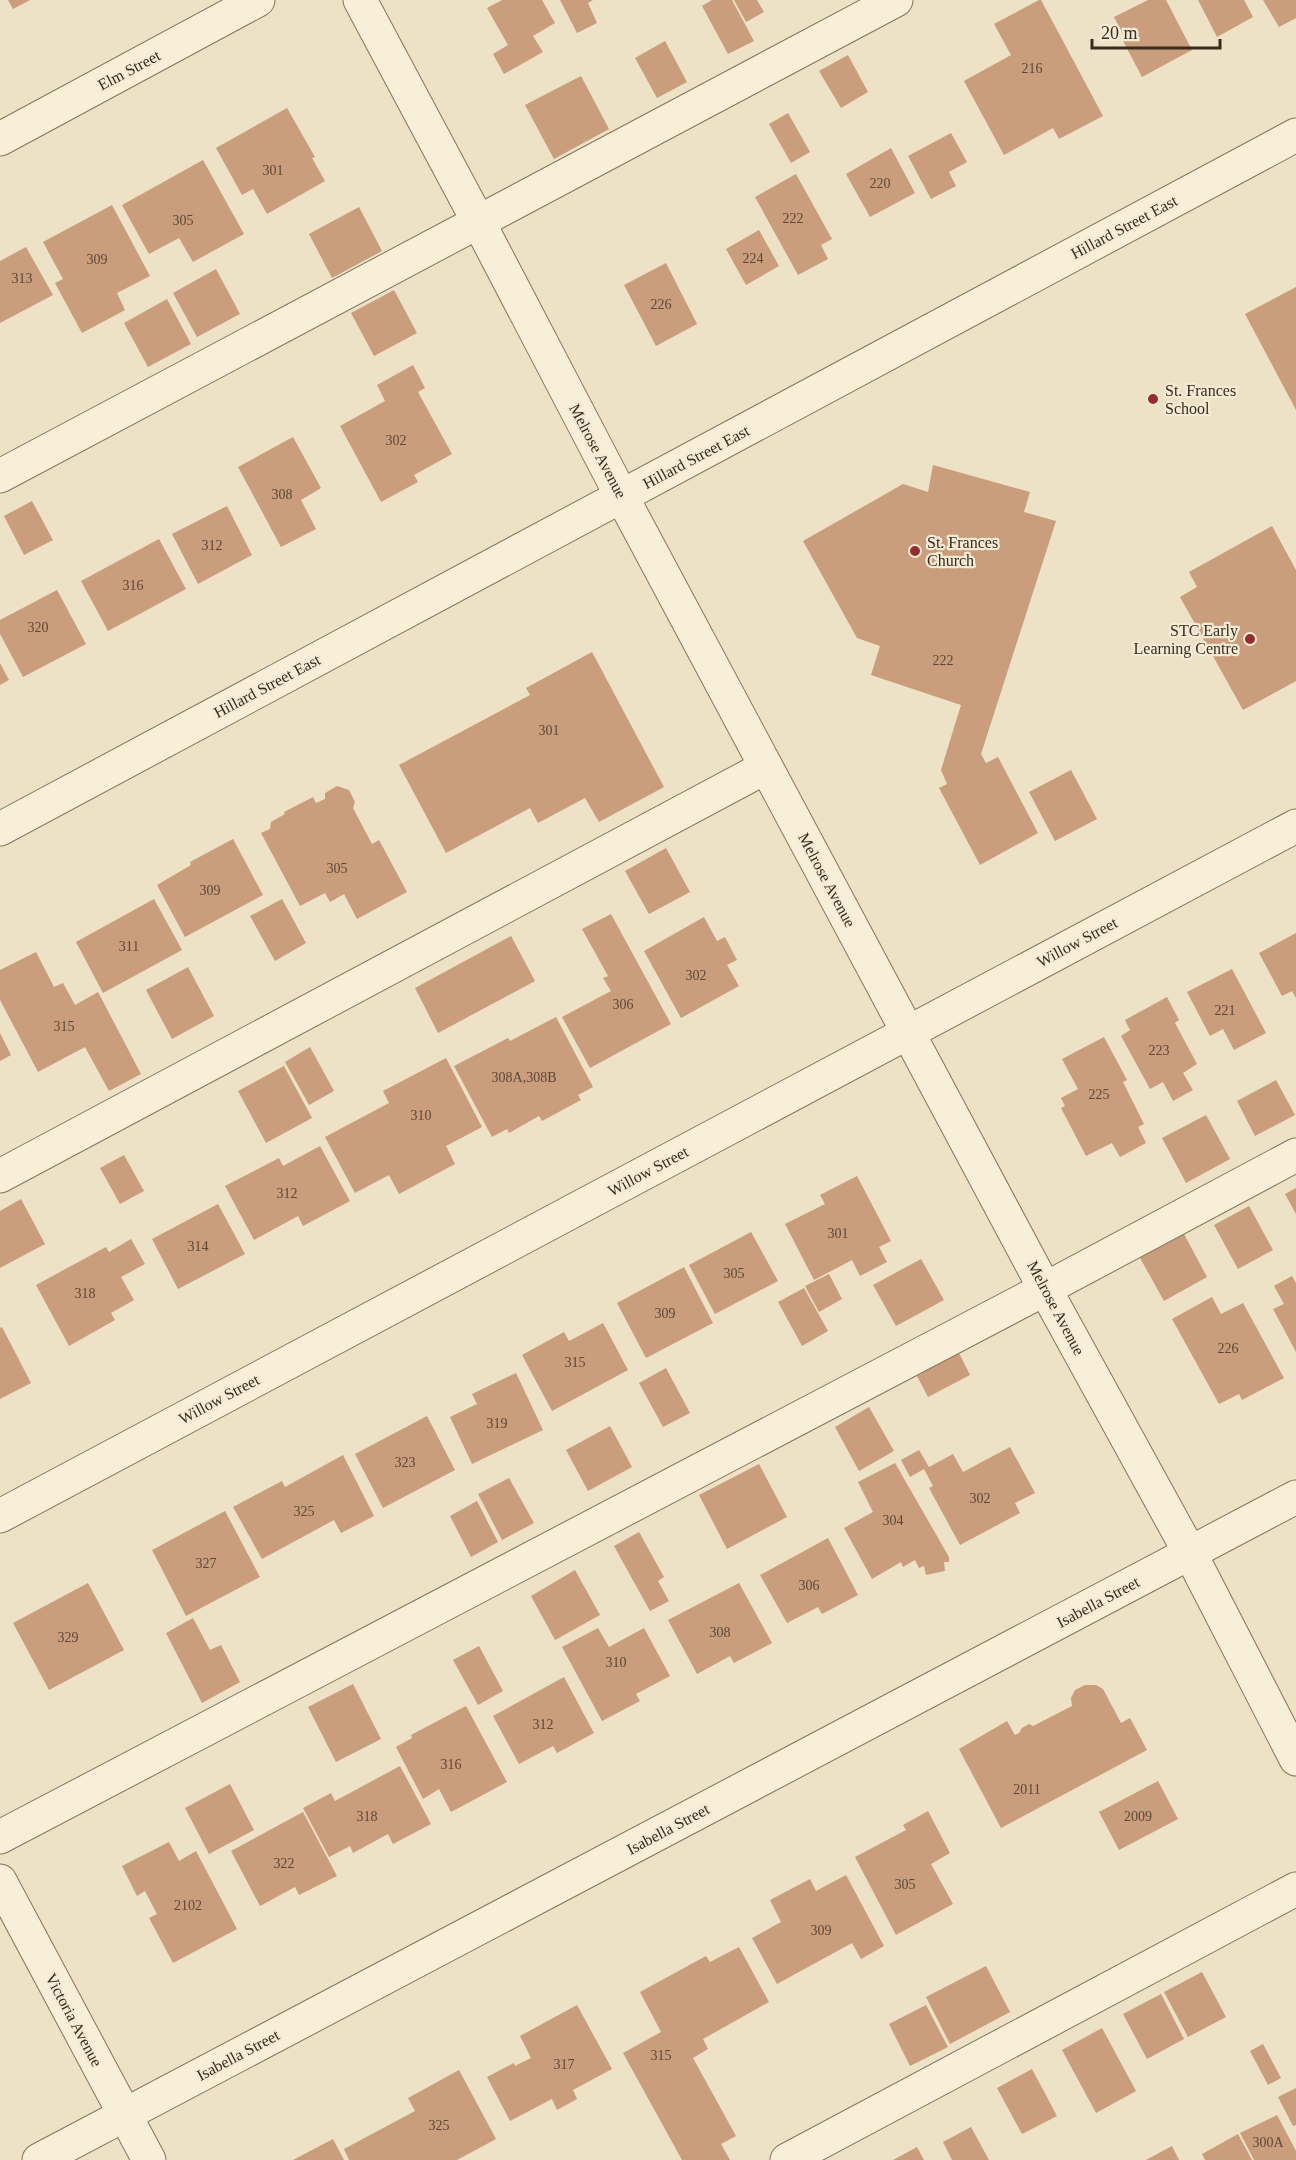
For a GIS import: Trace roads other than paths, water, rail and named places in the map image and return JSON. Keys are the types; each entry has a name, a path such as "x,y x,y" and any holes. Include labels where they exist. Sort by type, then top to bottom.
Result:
{"street":[{"name":"Elm Street","path":"0,139 258,0"},
{"name":"Melrose Avenue","path":"360,0 766,767 1045,1289 1190,1553 1296,1759"},
{"path":"0,476 896,0"},
{"name":"Hillard Street East","path":"0,829 1296,135"},
{"path":"0,1176 766,767"},
{"name":"Willow Street","path":"0,1516 1296,826"},
{"path":"0,1837 1296,1155"},
{"name":"Isabella Street","path":"39,2160 1296,1497"},
{"name":"Victoria Avenue","path":"0,1881 148,2160"},
{"path":"787,2160 1296,1889"}],"place":[{"name":"St. Frances School","path":"1153,399"},
{"name":"St. Frances Church","path":"915,551"},
{"name":"STC Early Learning Centre","path":"1250,639"}]}
